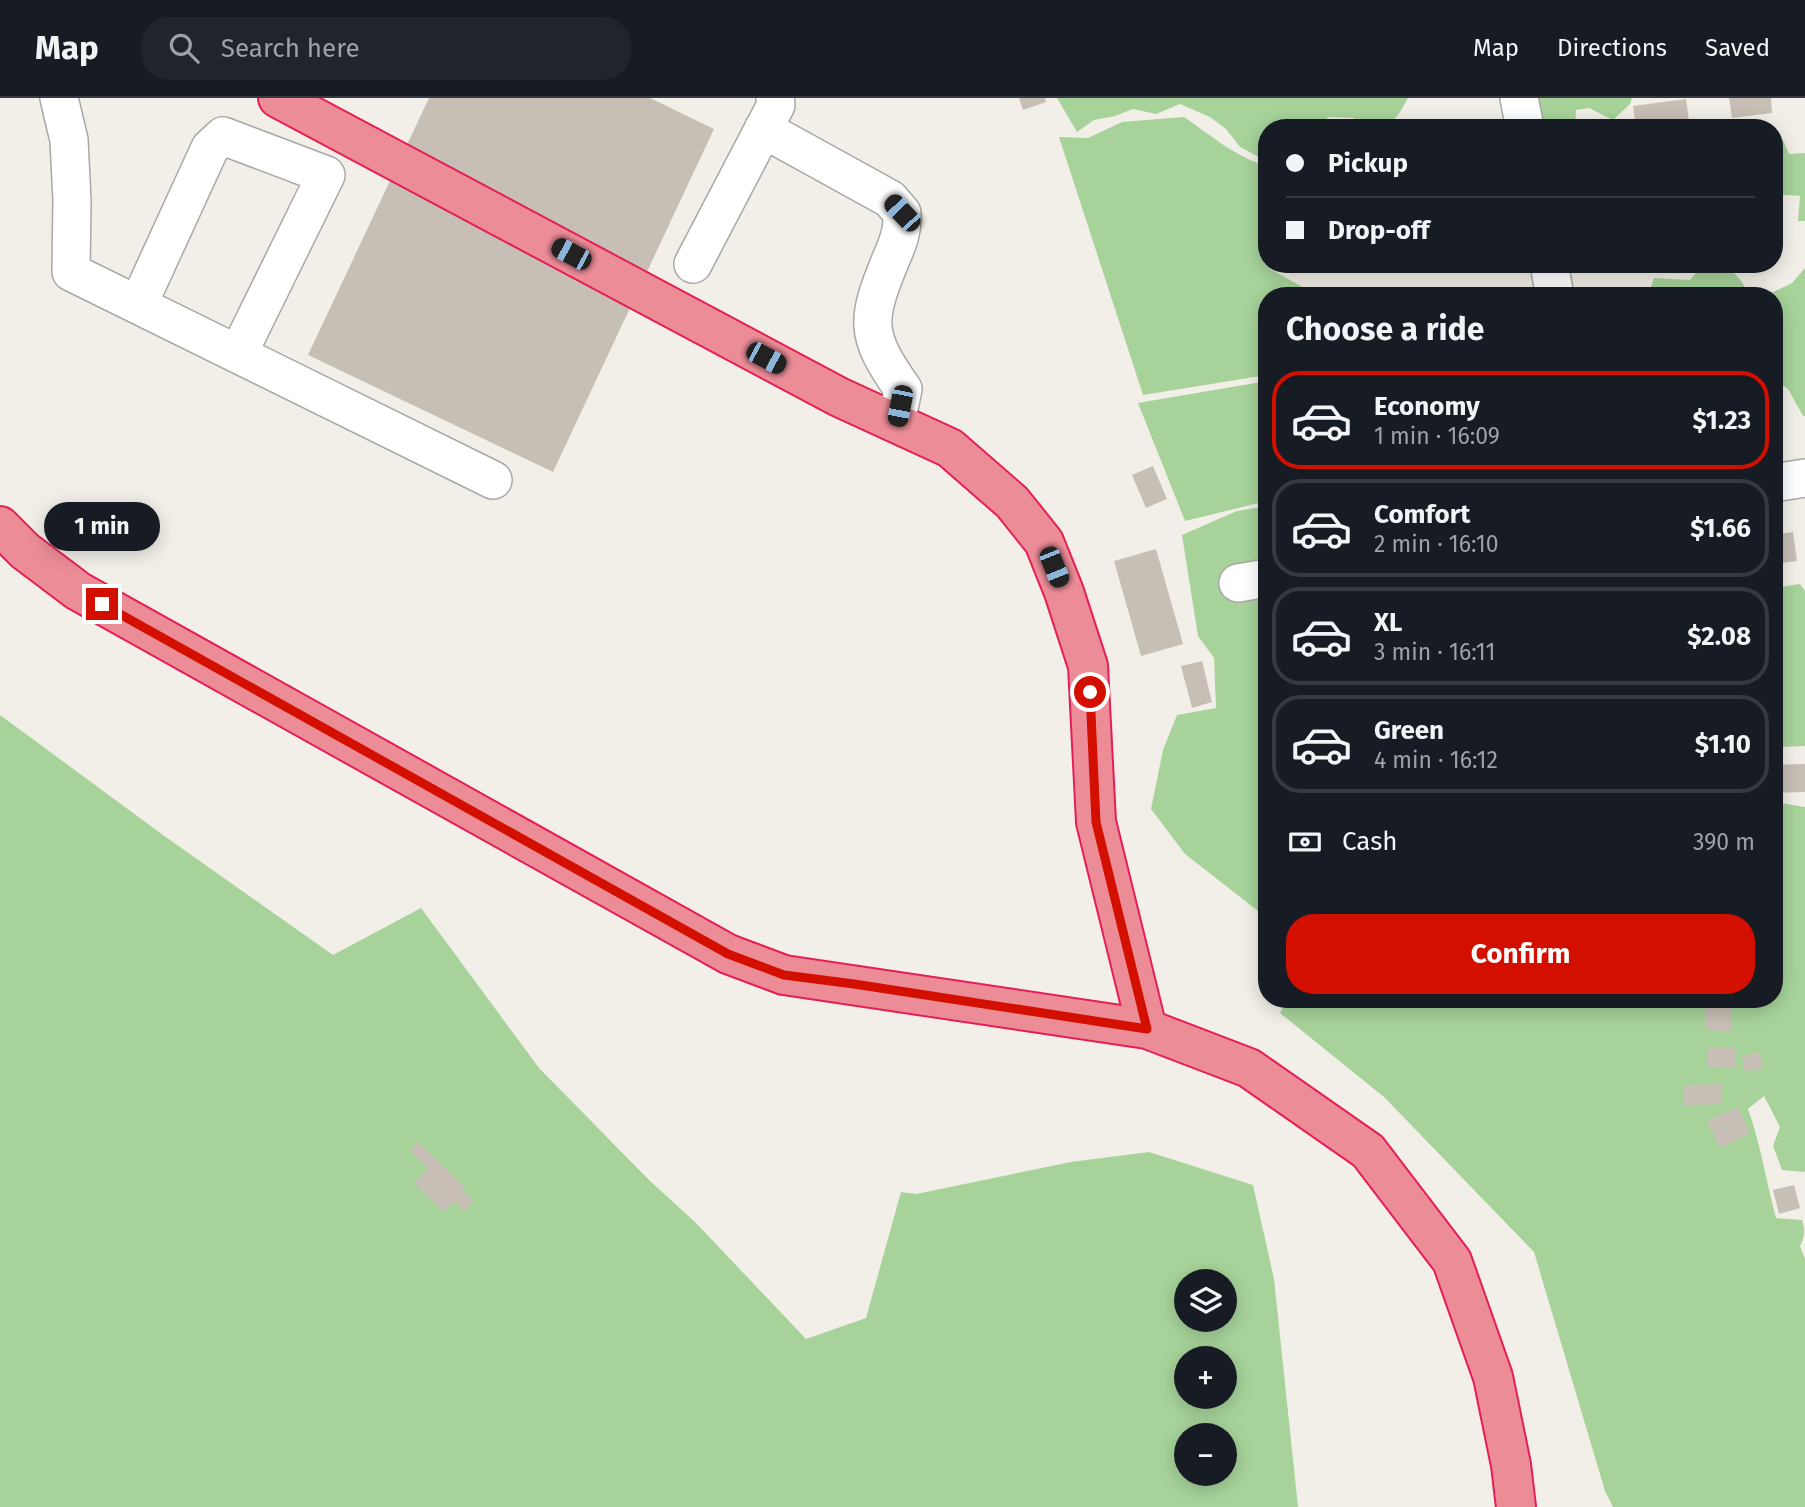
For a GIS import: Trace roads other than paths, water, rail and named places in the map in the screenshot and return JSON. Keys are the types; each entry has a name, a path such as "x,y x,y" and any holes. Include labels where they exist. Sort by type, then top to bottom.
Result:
{"highway":[{"path":"278,98 839,397 950,447 1012,502 1044,542 1064,592 1088,666 1096,822 1147,1029"},
{"path":"0,526 25,551 78,591 728,954 784,975 1147,1029 1249,1068 1368,1152 1452,1261 1493,1377 1511,1465 1516,1507"}],"street":[{"path":"59,98 69,141 71,272 493,480"},
{"path":"1519,98 1523,119"},
{"path":"692,264 769,114 890,199 902,213 903,231 877,295 871,326 878,350 903,389 896,423"},
{"path":"138,305 210,148 223,136 326,175 238,354"},
{"path":"1783,482 1805,478"}]}
